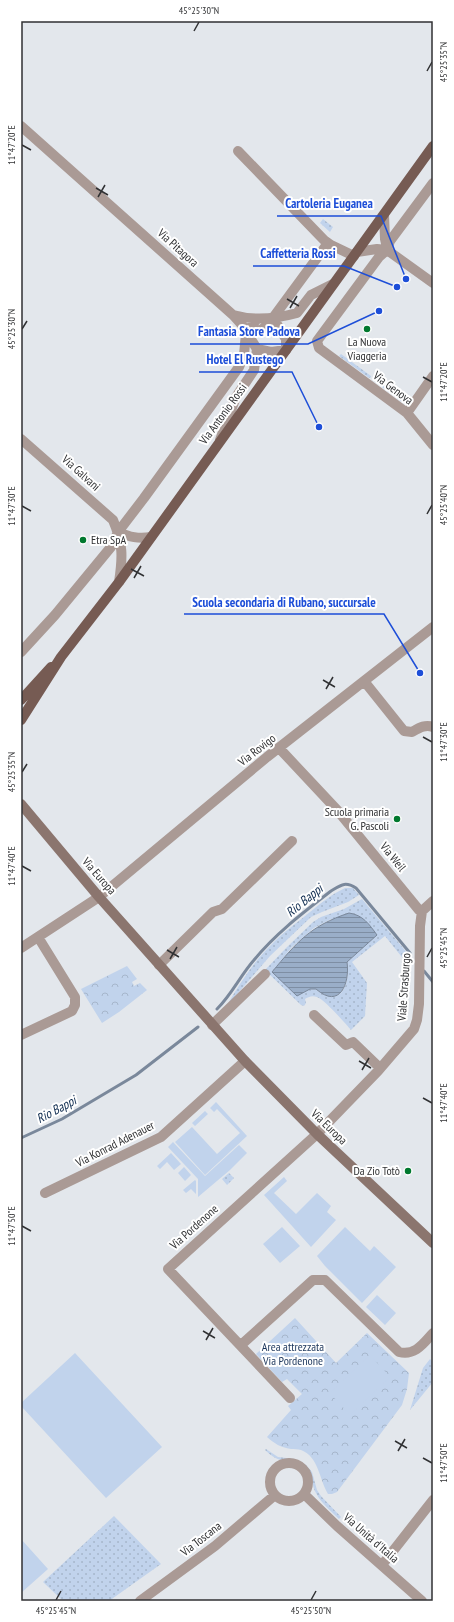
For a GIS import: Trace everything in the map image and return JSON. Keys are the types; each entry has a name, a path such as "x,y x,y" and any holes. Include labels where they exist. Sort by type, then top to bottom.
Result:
{"main road":[{"name":"Via Antonio Rossi","path":"21,720 61,657 119,582 219,441 433,146"},
{"name":"Via Antonio Rossi","path":"21,700 40,677 61,657"}],"street":[{"name":"Via Pitagora","path":"21,126 233,315 257,349"},
{"path":"238,151 328,243 355,254 382,250 433,183"},
{"path":"382,250 385,239 384,215"},
{"path":"372,232 373,244 433,283"},
{"path":"246,333 257,332 267,326 328,243"},
{"name":"Via Genova","path":"382,250 379,257 317,341 318,348 407,413 433,444"},
{"path":"233,315 242,318 257,319 272,318 297,313 311,295 334,284"},
{"path":"219,441 236,397 254,370 257,349 271,352 286,350 286,339 272,318"},
{"path":"246,333 257,319"},
{"name":"Via Antonio Rossi","path":"21,652 55,615 111,547 118,532 239,366 244,355 246,333"},
{"path":"407,413 433,376"},
{"name":"Via Galvani","path":"21,439 112,520 118,532"},
{"path":"118,532 131,538 151,537"},
{"name":"Via Antonio Rossi","path":"118,532 123,559 119,582"},
{"name":"Via Rovigo","path":"21,948 99,897 279,748 433,627"},
{"path":"364,681 404,731 412,732 420,727 428,725 433,727"},
{"name":"Via Weil","path":"279,748 338,811 419,910 422,911"},
{"name":"Via Europa","path":"21,804 99,897 245,1061 317,1134 433,1243"},
{"path":"159,965 213,912 222,909 292,841"},
{"path":"422,911 433,901"},
{"name":"Viale Strasburgo","path":"317,1134 380,1068 414,1029 417,1020 420,926 422,911"},
{"path":"21,1035 72,1011 76,1005 75,997 38,937"},
{"path":"212,1025 265,974"},
{"path":"314,1015 346,1045 353,1042 380,1068"},
{"name":"Via Konrad Adenauer","path":"45,1193 161,1137 245,1061"},
{"name":"Via Pordenone","path":"290,1398 168,1269 317,1134"},
{"path":"241,1345 313,1280 325,1280 400,1352 407,1354 415,1352 433,1333"},
{"path":"287,1463 299,1466 307,1476 307,1488 304,1494 295,1500 290,1501 284,1500 275,1495 271,1487 271,1477 276,1469 280,1465 287,1463"},
{"name":"Via Unità d'Italia","path":"304,1494 337,1526 422,1601"},
{"name":"Via Toscana","path":"140,1601 215,1546 275,1495"},
{"path":"382,1565 433,1500"}],"green space":[{"path":"323,219 333,227 330,232 320,223"},
{"path":"341,354 371,377 369,378 339,356"},
{"path":"378,381 404,399 404,402 377,383"},
{"path":"345,888 353,888 359,895 348,902 311,917 270,956 226,1007 241,982 265,951 276,940 322,902"},
{"path":"362,899 409,955 409,966 385,936 352,962 367,983 365,1016 351,1030 329,1006 317,997 312,996 305,999 306,1003 304,1006 301,1005 265,970 313,922 321,917 344,909","holes":["331,919 377,935 347,962 348,970 345,986 342,992 332,997 324,995 316,989 310,989 272,972 292,947 314,928"]},
{"path":"127,966 137,979 132,982 134,986 140,983 147,990 102,1023 81,989"},
{"path":"216,1102 247,1136 205,1175 175,1142 192,1127 217,1154 240,1133 217,1109 214,1112 210,1108"},
{"path":"205,1111 208,1114 195,1126 192,1123"},
{"path":"173,1142 205,1176 239,1145 247,1153 230,1170 198,1197 198,1179 168,1147"},
{"path":"171,1153 181,1164 174,1170 167,1162 160,1169 157,1166"},
{"path":"184,1167 191,1175 185,1181 178,1173"},
{"path":"229,1173 234,1178 227,1185 222,1179"},
{"path":"284,1177 287,1181 274,1193 296,1214 317,1193 331,1206 327,1212 336,1220 311,1247 264,1195"},
{"path":"195,1180 196,1194 191,1189 186,1193 183,1190"},
{"path":"282,1227 300,1246 280,1263 263,1244"},
{"path":"345,1227 370,1251 374,1246 396,1267 362,1303 317,1256"},
{"path":"377,1295 396,1313 385,1325 366,1307"},
{"name":"Area attrezzata Via Pordenone","path":"295,1318 336,1363 367,1333 409,1373 407,1389 402,1405 337,1492 332,1494 328,1494 315,1463 307,1453 281,1446 267,1437 291,1410 288,1406 302,1394 287,1379 282,1382 256,1354"},
{"path":"75,1353 162,1447 106,1498 21,1406 21,1403"},
{"path":"370,1355 390,1377 350,1415 330,1393"},
{"path":"430,1359 433,1362 433,1382 410,1410 423,1368"},
{"path":"266,1449 278,1457 295,1459 306,1465 312,1472 317,1490 321,1496 341,1517 339,1519 318,1497 314,1490 308,1470 305,1467 297,1462 277,1459 267,1452 265,1450"},
{"path":"114,1516 161,1564 109,1601 63,1601 43,1582"},
{"path":"21,1539 48,1569 21,1593"}],"shaded area":[{"path":"349,913 362,918 377,935 347,962 347,978 342,991 331,997 324,995 316,989 310,989 297,996 272,972 289,952 314,929 324,923"}],"waterway":[{"name":"Rio Bappi","path":"217,1009 249,966 272,941 291,923 331,891 346,884 356,888 410,953"},
{"name":"Rio Bappi","path":"424,971 433,982"},
{"name":"Rio Bappi","path":"21,1138 62,1119 136,1075 198,1027"}],"place":[{"name":"Cartoleria Euganea","path":"406,279"},
{"name":"Caffetteria Rossi","path":"397,287"},
{"name":"Fantasia Store Padova","path":"379,311"},
{"name":"La Nuova Viaggeria","path":"367,329"},
{"name":"Hotel El Rustego","path":"319,427"},
{"name":"Etra SpA","path":"83,540"},
{"name":"Scuola secondaria di Rubano, succursale","path":"420,673"},
{"name":"Scuola primaria G. Pascoli","path":"397,819"},
{"name":"Da Zio Totò","path":"408,1171"}]}
